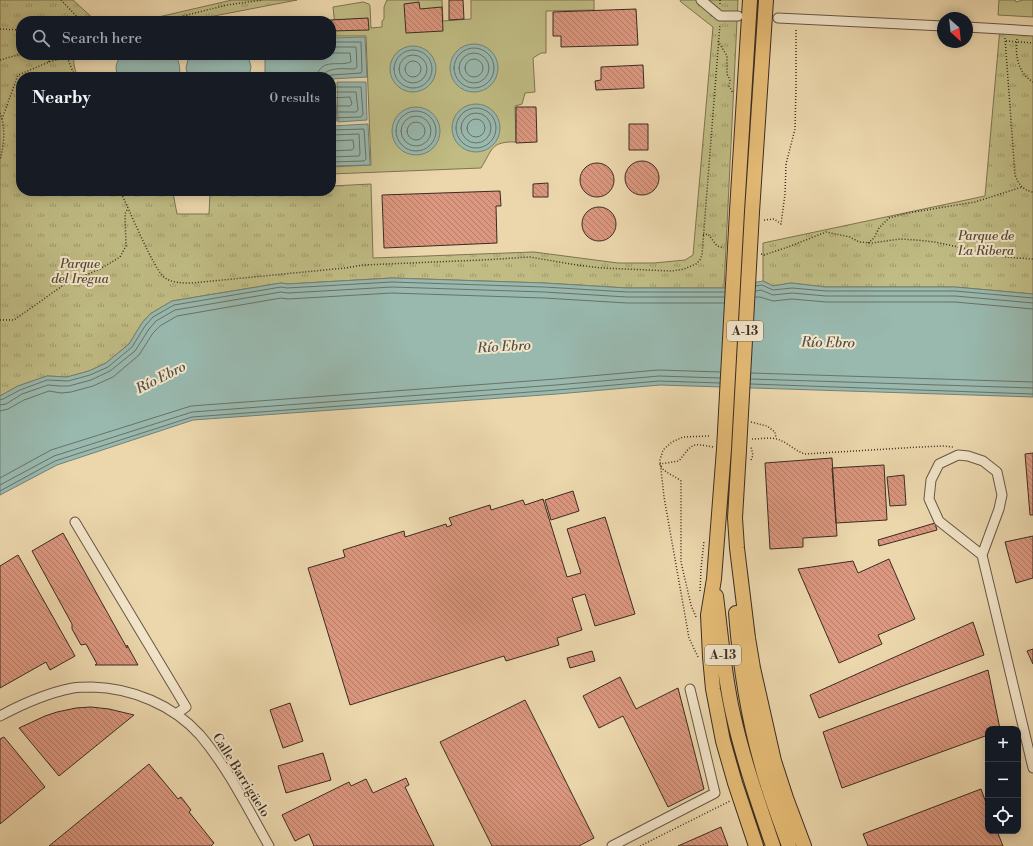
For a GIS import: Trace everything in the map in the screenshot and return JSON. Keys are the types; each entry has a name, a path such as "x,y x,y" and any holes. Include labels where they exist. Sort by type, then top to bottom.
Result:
{"highway":[{"name":"A-13","path":"750,0 720,448 714,579 724,665 737,729 751,781 773,846"},
{"name":"A-13","path":"766,0 757,216 740,420 735,518 737,548 734,598 742,673 752,725 767,783 789,846"},
{"path":"737,548 748,638 764,718 776,768 804,846"},
{"path":"714,579 708,615 713,689 723,741 756,846"}],"street":[{"path":"701,0 720,16 738,16"},
{"path":"778,18 937,26"},
{"path":"973,27 1033,31"},
{"path":"982,555 939,521 928,499 931,480 939,464 958,455 968,456 984,461 996,472 1002,495 999,509 982,555 1033,768"},
{"path":"74,522 186,707 176,714"},
{"name":"Calle Barrigüelo","path":"0,716 22,704 48,694 75,687 120,690 168,708 199,734 212,751 235,786 269,846"},
{"path":"612,846 715,793 690,689"}],"path":[{"path":"61,0 76,16"},
{"path":"183,16 226,5 263,0"},
{"path":"122,196 153,261 164,277 174,282 192,283 338,269 363,265 474,261 530,257 596,267 672,271 690,267 700,260 702,255 720,16"},
{"path":"757,216 771,220 774,218 781,224 785,194 786,164 795,129 796,28"},
{"path":"0,29 16,30"},
{"path":"1018,30 1016,57 1025,78 1033,82"},
{"path":"1033,43 1006,41 1015,175 1022,187 1027,191 1033,192"},
{"path":"0,60 16,55"},
{"path":"25,72 55,60"},
{"path":"69,60 73,72"},
{"path":"2,119 16,80"},
{"path":"0,113 4,135 3,150 0,160"},
{"path":"868,242 874,238 879,228 889,218 908,213 975,202 1022,187"},
{"path":"0,320 14,320 65,284 100,269 120,258 126,246 124,214 128,208"},
{"path":"758,254 764,255 826,232 850,237 859,242 900,239 916,240 935,242 1004,257 1033,259"},
{"path":"703,235 708,234 717,246 728,249"},
{"path":"740,420 767,426 774,432 776,439"},
{"path":"698,659 689,638 664,497 660,460 664,450 672,442 682,438 709,436"},
{"path":"750,439 776,439 798,452 805,454 944,446 956,448 958,455"},
{"path":"660,464 678,462 688,449 694,445 700,444 720,448"},
{"path":"660,464 661,468 666,471 667,474 681,480 681,562 690,606 699,621"},
{"path":"640,846 731,801"}],"green space":[{"name":"Parque del Iregua","path":"0,0 73,0 91,16 16,16 16,60 74,60 76,72 16,72 16,196 174,196 177,214 209,214 210,196 336,196 336,186 371,184 373,258 534,252 618,263 654,263 685,260 693,255 713,27 680,0 738,0 724,288 627,288 544,283 392,278 287,284 281,283 172,301 150,314 142,323 129,344 106,363 89,371 67,377 47,376 18,386 0,396"},
{"path":"232,0 297,0 214,16 163,16"},
{"path":"387,0 442,0 443,21 471,19 471,0 594,0 594,10 546,11 546,53 541,53 533,58 535,92 525,93 522,104 515,106 516,142 507,142 496,145 490,152 481,168 336,174 336,167 371,165 366,36 336,36 336,16 334,16 333,7 363,2 369,4 371,28 382,27 384,7"},
{"path":"999,0 1015,0 1016,2 1033,0 1033,17 998,15"},
{"name":"Parque de La Ribera","path":"1000,28 1033,31 1033,294 955,287 825,287 791,283 773,286 763,281 763,243 985,196"}],"water":[{"path":"365,37 367,77 336,79 336,72 265,72 265,60 336,60 336,38"},
{"path":"474,44 483,46 491,51 496,59 498,68 496,77 491,85 483,90 474,92 465,90 457,85 452,77 450,68 452,59 457,51 465,46"},
{"path":"408,46 418,46 426,50 432,56 436,64 436,74 432,82 426,88 418,92 408,92 400,88 394,82 390,74 390,64 394,56 400,50"},
{"path":"118,60 178,60 180,71 117,72 116,66"},
{"path":"188,60 249,60 251,67 250,72 187,72 186,68"},
{"path":"337,82 366,82 367,120 338,122"},
{"path":"476,104 485,106 493,111 498,119 500,128 498,137 493,145 485,150 476,152 467,150 459,145 454,137 452,128 454,119 459,111 467,106"},
{"path":"411,107 421,107 433,114 440,126 440,136 433,148 421,155 411,155 403,151 396,144 392,136 392,126 396,118 403,111"},
{"path":"368,124 370,165 336,166 336,126"},
{"name":"Río Ebro","path":"392,278 544,283 627,288 724,288 763,281 773,286 791,283 825,287 955,287 1033,294 1033,397 660,385 557,394 193,420 57,465 0,495 0,396 18,386 47,376 67,377 89,371 106,363 129,344 142,323 150,314 172,301 281,283 287,284"}],"building":[{"path":"449,0 463,0 464,19 449,20"},
{"path":"419,2 420,9 442,7 443,31 406,33 404,4"},
{"path":"636,9 638,45 561,47 561,36 553,36 553,12"},
{"path":"368,18 369,30 336,31 336,20"},
{"path":"643,65 644,88 596,90 595,81 601,80 601,67"},
{"path":"516,107 536,107 537,142 516,143"},
{"path":"629,124 648,124 648,150 629,150"},
{"path":"639,161 645,161 649,162 656,168 659,178 658,185 652,192 645,195 639,195 635,194 628,188 625,181 625,175 626,171 632,164"},
{"path":"594,163 600,163 604,164 611,170 614,180 613,187 607,194 600,197 594,197 590,196 583,190 580,183 580,177 581,173 587,166"},
{"path":"548,183 548,197 533,197 533,184"},
{"path":"500,191 501,206 496,206 497,243 384,248 382,195"},
{"path":"596,207 602,207 606,208 613,214 616,224 615,231 609,238 602,241 596,241 592,240 585,234 582,227 582,221 583,217 589,210"},
{"path":"1033,453 1033,515 1030,515 1025,454"},
{"path":"832,458 837,536 803,538 803,547 770,549 765,463"},
{"path":"884,465 887,520 836,523 832,468"},
{"path":"904,475 906,505 890,506 887,477"},
{"path":"573,491 579,511 551,520 545,500"},
{"path":"543,499 567,577 581,573 567,529 605,517 635,614 595,626 585,594 572,598 582,630 557,638 559,645 506,661 504,656 350,705 308,568 345,557 343,550 404,531 405,537 446,524 447,527 452,525 449,518 490,505 491,510 523,500 525,505"},
{"path":"935,523 937,530 879,546 878,540"},
{"path":"63,533 138,665 95,665 97,664 86,644 81,645 72,629 72,624 32,551"},
{"path":"1033,536 1033,578 1016,583 1005,542"},
{"path":"18,555 75,656 50,670 46,662 0,688 0,566"},
{"path":"889,559 915,619 878,635 882,644 839,663 798,569 853,561 858,573"},
{"path":"973,622 984,655 819,718 810,695"},
{"path":"1033,649 1033,664 1027,651"},
{"path":"592,651 595,661 570,668 567,658"},
{"path":"988,670 999,726 985,726 985,736 842,788 823,732"},
{"path":"620,677 636,709 678,688 704,789 668,807 623,716 599,728 583,696"},
{"path":"525,700 594,838 579,846 492,846 440,742"},
{"path":"290,703 303,741 283,748 270,710"},
{"path":"91,707 109,709 134,715 59,776 19,728 57,712"},
{"path":"4,737 45,787 0,824 0,739"},
{"path":"323,753 331,780 286,793 278,766"},
{"path":"149,764 178,799 181,797 191,810 189,812 214,843 211,846 49,846"},
{"path":"406,778 409,785 405,787 434,846 314,846 309,834 295,841 282,815 349,782 351,786 366,779 373,793"},
{"path":"981,789 985,800 985,834 998,834 1003,846 868,846 863,834"},
{"path":"721,827 728,846 678,846"}]}
